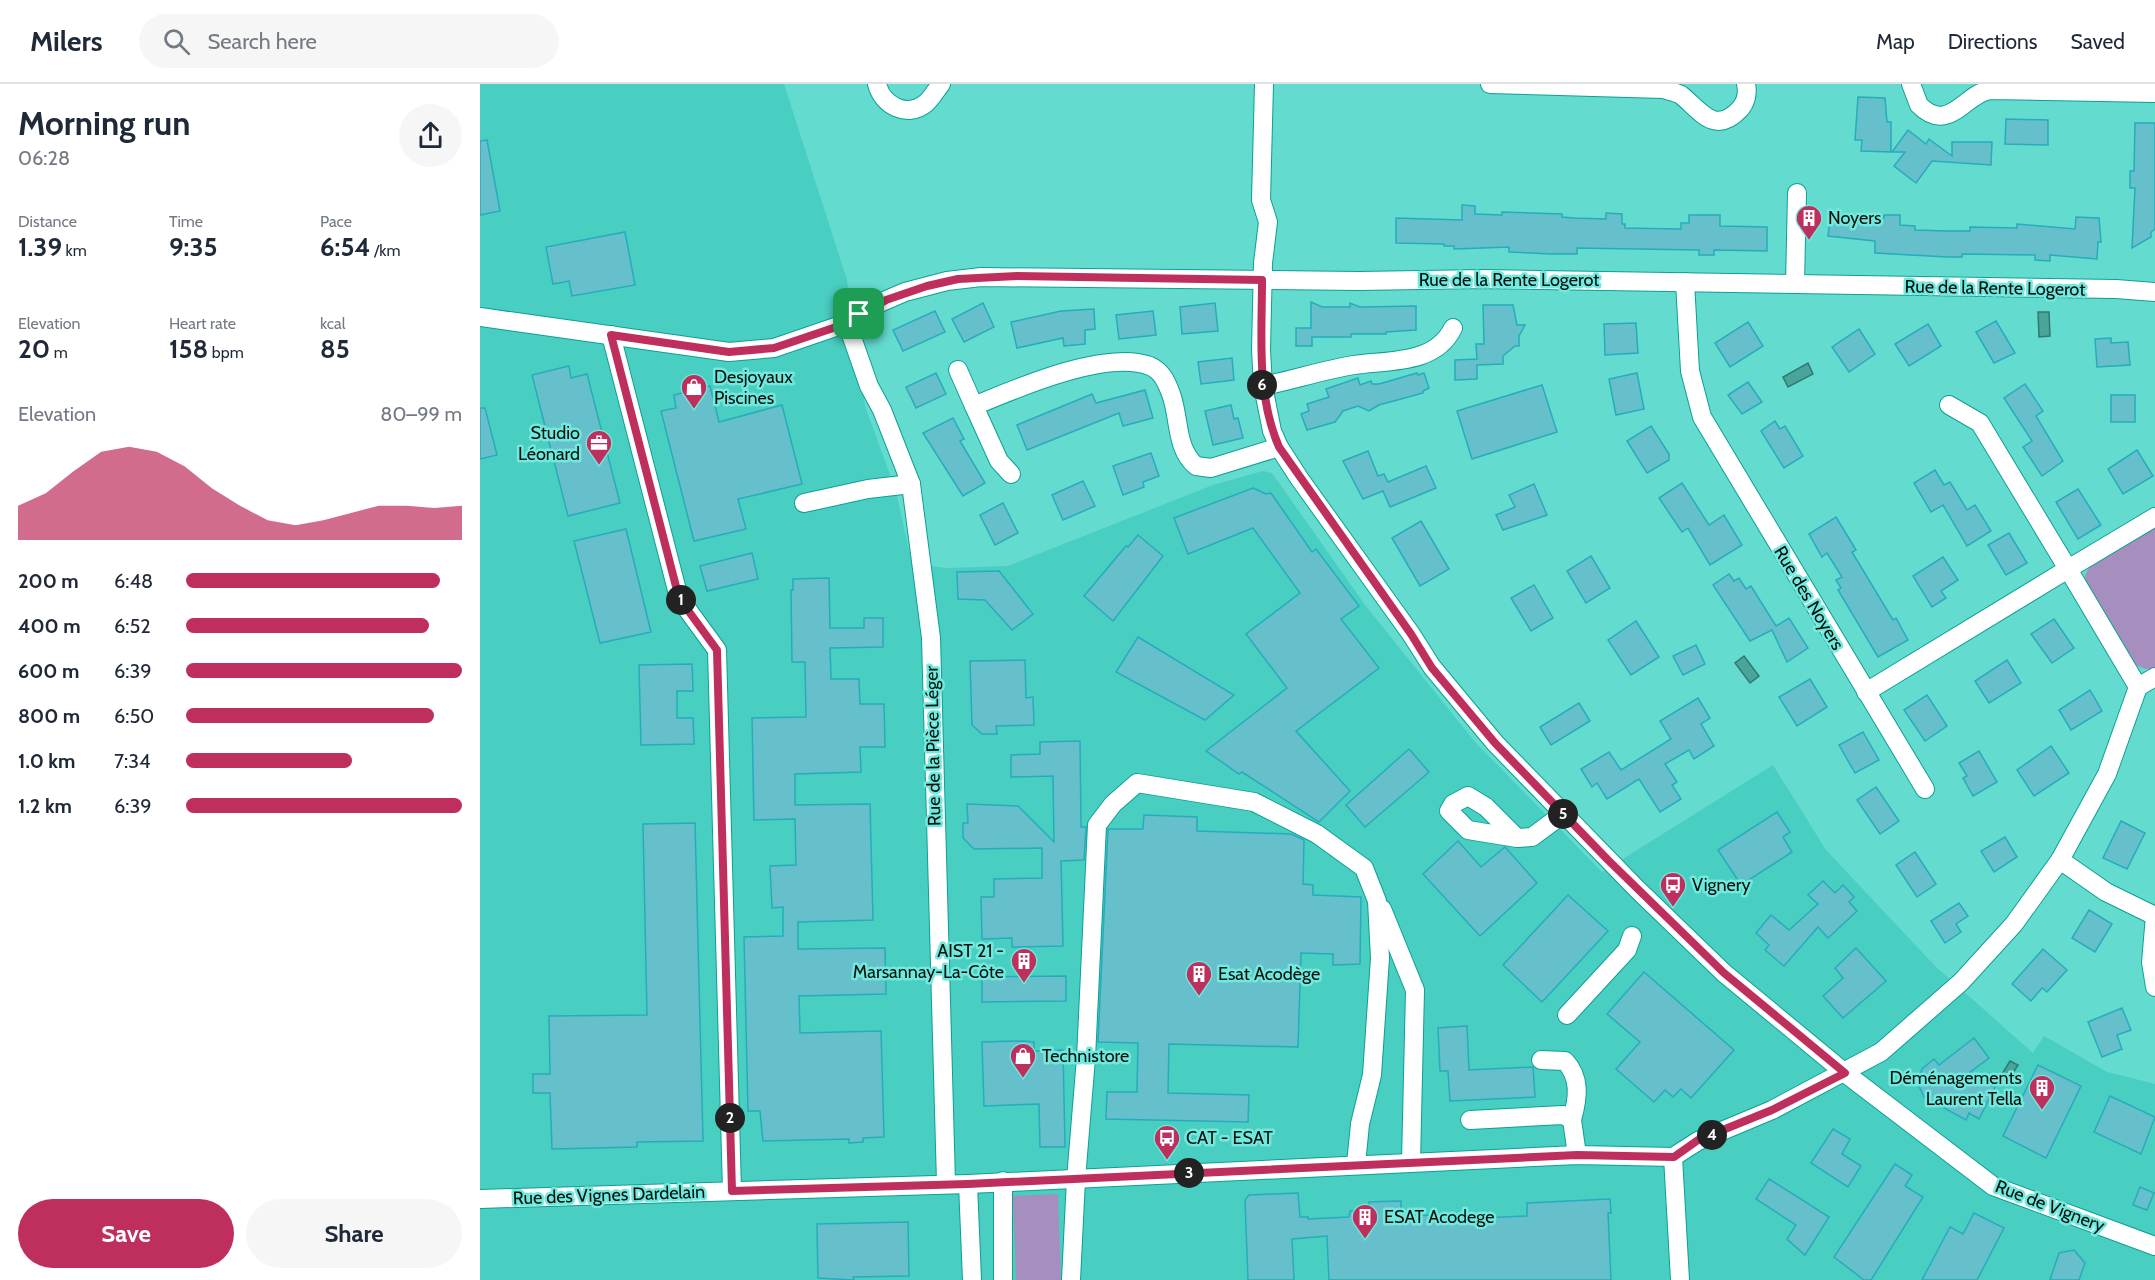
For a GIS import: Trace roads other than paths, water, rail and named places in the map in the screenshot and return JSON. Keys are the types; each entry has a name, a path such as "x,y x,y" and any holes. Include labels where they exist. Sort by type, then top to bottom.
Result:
{"street":[{"path":"877,84 881,96 890,106 912,110 928,102 941,84"},
{"name":"Rue de Vignery","path":"1264,84 1261,200 1268,222 1262,280 1263,386 1272,431 1279,447 1411,634 1432,668 1495,743 1563,814 1724,973 1845,1073 1993,1186 2155,1246"},
{"path":"1490,84 1663,89 1680,94 1706,119 1719,120 1740,110 1746,101 1746,84"},
{"path":"1911,84 1919,105 1928,112 1939,115 1958,111 1979,93 1990,90 2155,93"},
{"path":"1796,284 1797,193"},
{"name":"Rue de la Rente Logerot","path":"848,323 868,308 927,286 981,277 1262,280 1483,279 2116,289 2155,292"},
{"name":"Rue des Noyers","path":"1685,282 1690,371 1702,417 1925,789"},
{"path":"480,317 729,352 774,348 848,323"},
{"name":"Rue de la Pièce Léger","path":"848,323 869,386 882,410 911,484 931,638 946,1183"},
{"path":"1263,386 1354,365 1391,362 1426,354 1441,346 1453,328"},
{"path":"611,335 679,598 717,650 732,1191"},
{"path":"974,406 1062,373 1094,366 1135,363 1150,366 1160,373 1167,383 1173,397 1183,450 1196,466 1211,468 1279,447"},
{"path":"958,370 999,461 1011,474"},
{"path":"1950,405 1980,423 2138,687"},
{"path":"804,503 868,489 911,484"},
{"path":"1866,692 2155,517"},
{"path":"1680,1280 1674,1157 1698,1140 1772,1110 1881,1052 1961,982 2014,924 2060,861 2107,774 2138,687 2155,677"},
{"path":"1071,1280 1076,1179 1086,1058 1097,825 1113,804 1137,783 1254,802 1317,834 1364,868 1415,990 1411,1162"},
{"path":"1517,838 1532,837 1563,814"},
{"path":"2060,861 2106,892 2155,916 2151,962 2155,987"},
{"path":"1356,1164 1360,1124 1372,1075 1380,958 1377,901"},
{"path":"1567,1016 1627,950 1632,936"},
{"path":"1541,1060 1565,1061 1574,1070 1578,1090 1572,1120 1577,1155"},
{"path":"1470,1120 1563,1115 1572,1120"},
{"name":"Rue des Vignes Dardelain","path":"480,1199 968,1184 1577,1155 1674,1157"},
{"path":"1003,1181 1003,1280"},
{"path":"968,1184 972,1280"}],"place":[{"name":"Noyers","path":"1809,241"},
{"name":"Desjoyaux Piscines","path":"694,410"},
{"name":"Studio Léonard","path":"599,466"},
{"name":"Vignery","path":"1673,908"},
{"name":"AIST 21 - Marsannay-La-Côte","path":"1024,984"},
{"name":"Esat Acodège","path":"1199,997"},
{"name":"Technistore","path":"1023,1079"},
{"name":"Déménagements Laurent Tella","path":"2042,1111"},
{"name":"CAT - ESAT","path":"1167,1161"},
{"name":"ESAT Acodege","path":"1365,1240"}]}
